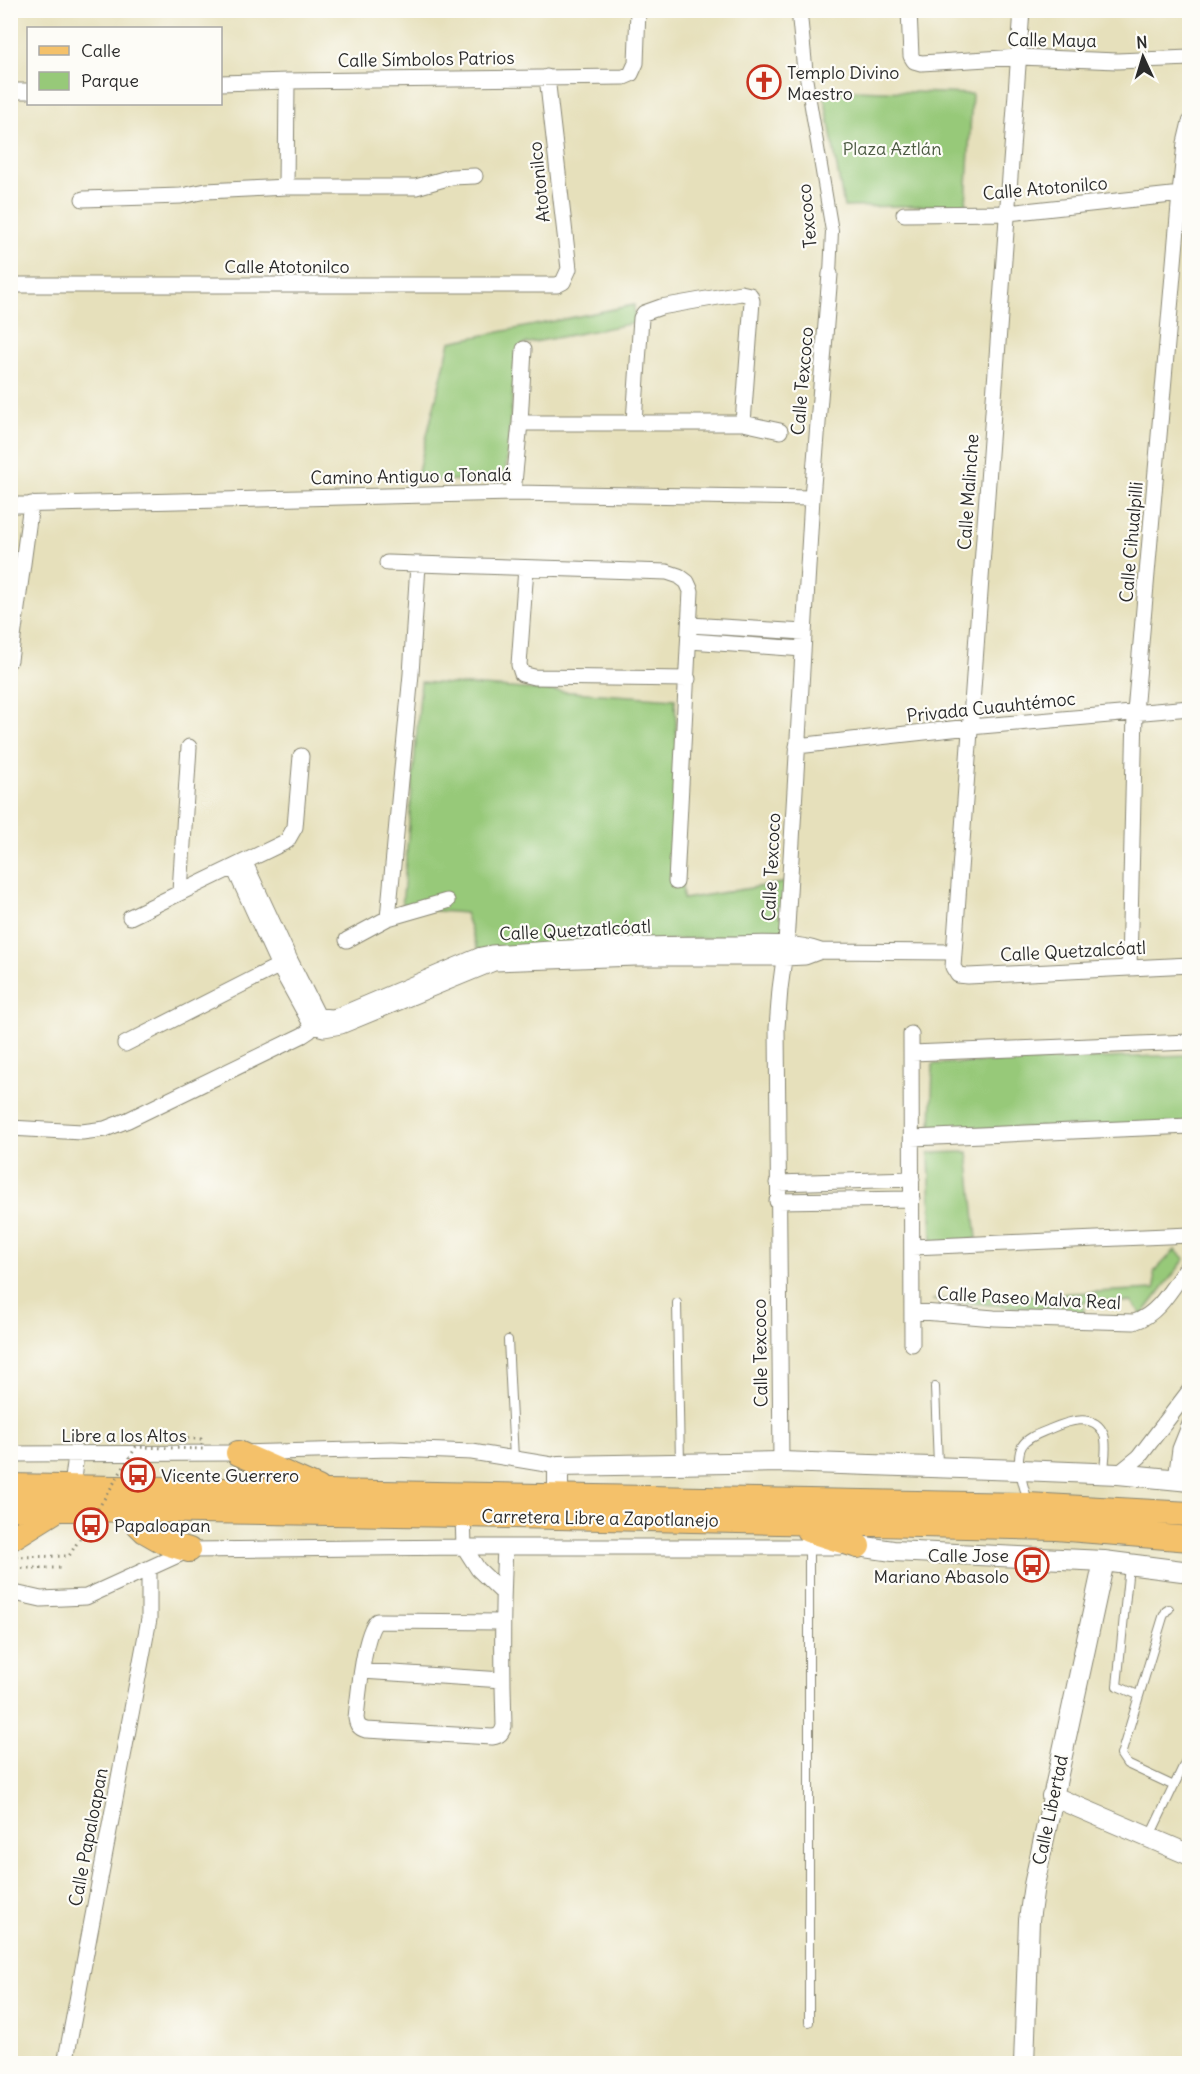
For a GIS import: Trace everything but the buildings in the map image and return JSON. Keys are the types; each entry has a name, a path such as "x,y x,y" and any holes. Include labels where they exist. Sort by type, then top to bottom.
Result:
{"main road":[{"path":"238,1453 328,1492"},
{"name":"Carretera Libre a Zapotlanejo","path":"10,1486 1029,1505 1190,1514"},
{"name":"Carretera Libre a Zapotlanejo","path":"10,1508 1056,1528 1190,1539"},
{"path":"10,1539 58,1509"},
{"path":"124,1510 145,1532 166,1543 189,1550"},
{"path":"783,1522 858,1546"}],"street":[{"name":"Calle Símbolos Patrios","path":"222,83 547,77 618,78 631,74 636,63 638,10"},
{"name":"Texcoco","path":"799,10 805,70 832,231 830,274"},
{"name":"Calle Maya","path":"909,10 910,50 914,61 928,63 1020,57 1118,61 1190,58"},
{"name":"Calle Malinche","path":"958,975 954,972 953,952 1022,10"},
{"name":"Atotonilco","path":"547,77 569,269 563,282"},
{"path":"286,187 288,81"},
{"path":"10,91 27,91"},
{"name":"Calle Cihualpilli","path":"1129,967 1136,712 1185,193 1185,143 1190,122"},
{"path":"83,199 181,196 206,191 286,187 416,187 451,177 475,176"},
{"name":"Calle Atotonilco","path":"904,214 1008,213 1185,193"},
{"name":"Calle Texcoco","path":"781,1462 777,1028 785,951 812,498 830,274"},
{"name":"Calle Atotonilco","path":"10,285 550,286 563,282"},
{"path":"634,423 640,326 644,313 661,307 741,293 750,295 752,301 743,423"},
{"path":"513,493 524,349"},
{"path":"520,423 743,423 780,431"},
{"name":"Camino Antiguo a Tonalá","path":"10,505 513,493 812,498"},
{"path":"10,660 31,504"},
{"path":"387,563 667,572 680,576 687,582 691,591 690,641 676,882"},
{"path":"388,918 411,674 418,565"},
{"path":"526,568 519,665 522,674 534,677 688,679"},
{"path":"690,625 804,632"},
{"path":"690,641 803,648"},
{"name":"Privada Cuauhtémoc","path":"797,746 970,727 1190,708"},
{"path":"180,892 189,747"},
{"path":"130,917 280,845 292,835 295,827 301,756"},
{"path":"240,865 285,963 315,1021"},
{"path":"347,940 388,918 447,901"},
{"name":"Calle Quetzatlcóatl","path":"10,1128 82,1132 105,1128 128,1120 303,1035 315,1021 340,1015 481,955 491,953 696,944 785,951 807,946 821,951 953,952"},
{"path":"125,1044 285,963"},
{"name":"Calle Quetzalcóatl","path":"958,975 1190,965"},
{"name":"Calle Paseo Malva Real","path":"911,1034 912,1344"},
{"path":"912,1053 1190,1042"},
{"path":"912,1138 1190,1126"},
{"path":"777,1183 912,1179"},
{"path":"777,1201 912,1200"},
{"path":"912,1247 1190,1235"},
{"name":"Calle Paseo Malva Real","path":"912,1311 994,1318 1134,1322 1156,1310 1190,1263"},
{"path":"1111,1474 1139,1457 1190,1390"},
{"path":"558,1466 781,1462 1111,1474 1183,1480 1180,1449 1190,1424"},
{"name":"Libre a los Altos","path":"10,1454 238,1453 392,1449 472,1452 558,1466"},
{"path":"72,1487 76,1455"},
{"name":"Carretera Libre a Zapotlanejo","path":"558,1466 558,1497"},
{"path":"464,1515 464,1547 478,1569 503,1593"},
{"path":"10,1592 41,1599 86,1597 189,1550 858,1546 893,1551 1104,1561 1190,1572"},
{"path":"503,1622 377,1621 370,1629 362,1671 357,1724 366,1731 498,1736 503,1732 505,1548"},
{"name":"Calle Libertad","path":"1024,2064 1029,1920 1034,1885 1104,1561"},
{"name":"Calle Papaloapan","path":"65,2064 149,1619 149,1570"},
{"path":"362,1671 503,1680"},
{"path":"1052,1796 1190,1855"}],"lane":[{"path":"677,1303 680,1465"},
{"path":"508,1340 514,1459"},
{"path":"935,1387 938,1467"},
{"path":"1029,1505 1020,1470 1022,1446 1030,1438 1066,1422 1078,1420 1091,1422 1099,1427 1104,1435 1111,1474"},
{"path":"809,1547 809,2022"},
{"path":"1129,1564 1117,1686 1138,1695"},
{"path":"1169,1609 1163,1617 1121,1755 1127,1764 1174,1786"},
{"path":"1149,1837 1190,1752"}],"path":[{"path":"10,1557 69,1556 136,1447 203,1449 201,1439 147,1438"},
{"path":"10,1568 64,1568"}],"green space":[{"name":"Plaza Aztlán","path":"823,89 972,94 966,205 844,207"},
{"path":"634,305 635,323 524,344 516,355 505,481 416,480 450,342"},
{"path":"421,682 675,699 683,899 788,882 783,934 478,951 465,913 402,908"},
{"path":"1189,1055 1189,1123 931,1130 933,1064"},
{"path":"968,1152 977,1239 932,1243 929,1153"},
{"path":"1175,1250 1185,1259 1142,1315 1132,1302 1083,1301 1084,1313 932,1300 1155,1289 1154,1272"}],"place":[{"name":"Templo Divino Maestro","path":"764,82"},
{"name":"Vicente Guerrero","path":"138,1475"},
{"name":"Papaloapan","path":"91,1525"},
{"name":"Calle Jose Mariano Abasolo","path":"1032,1565"}]}
